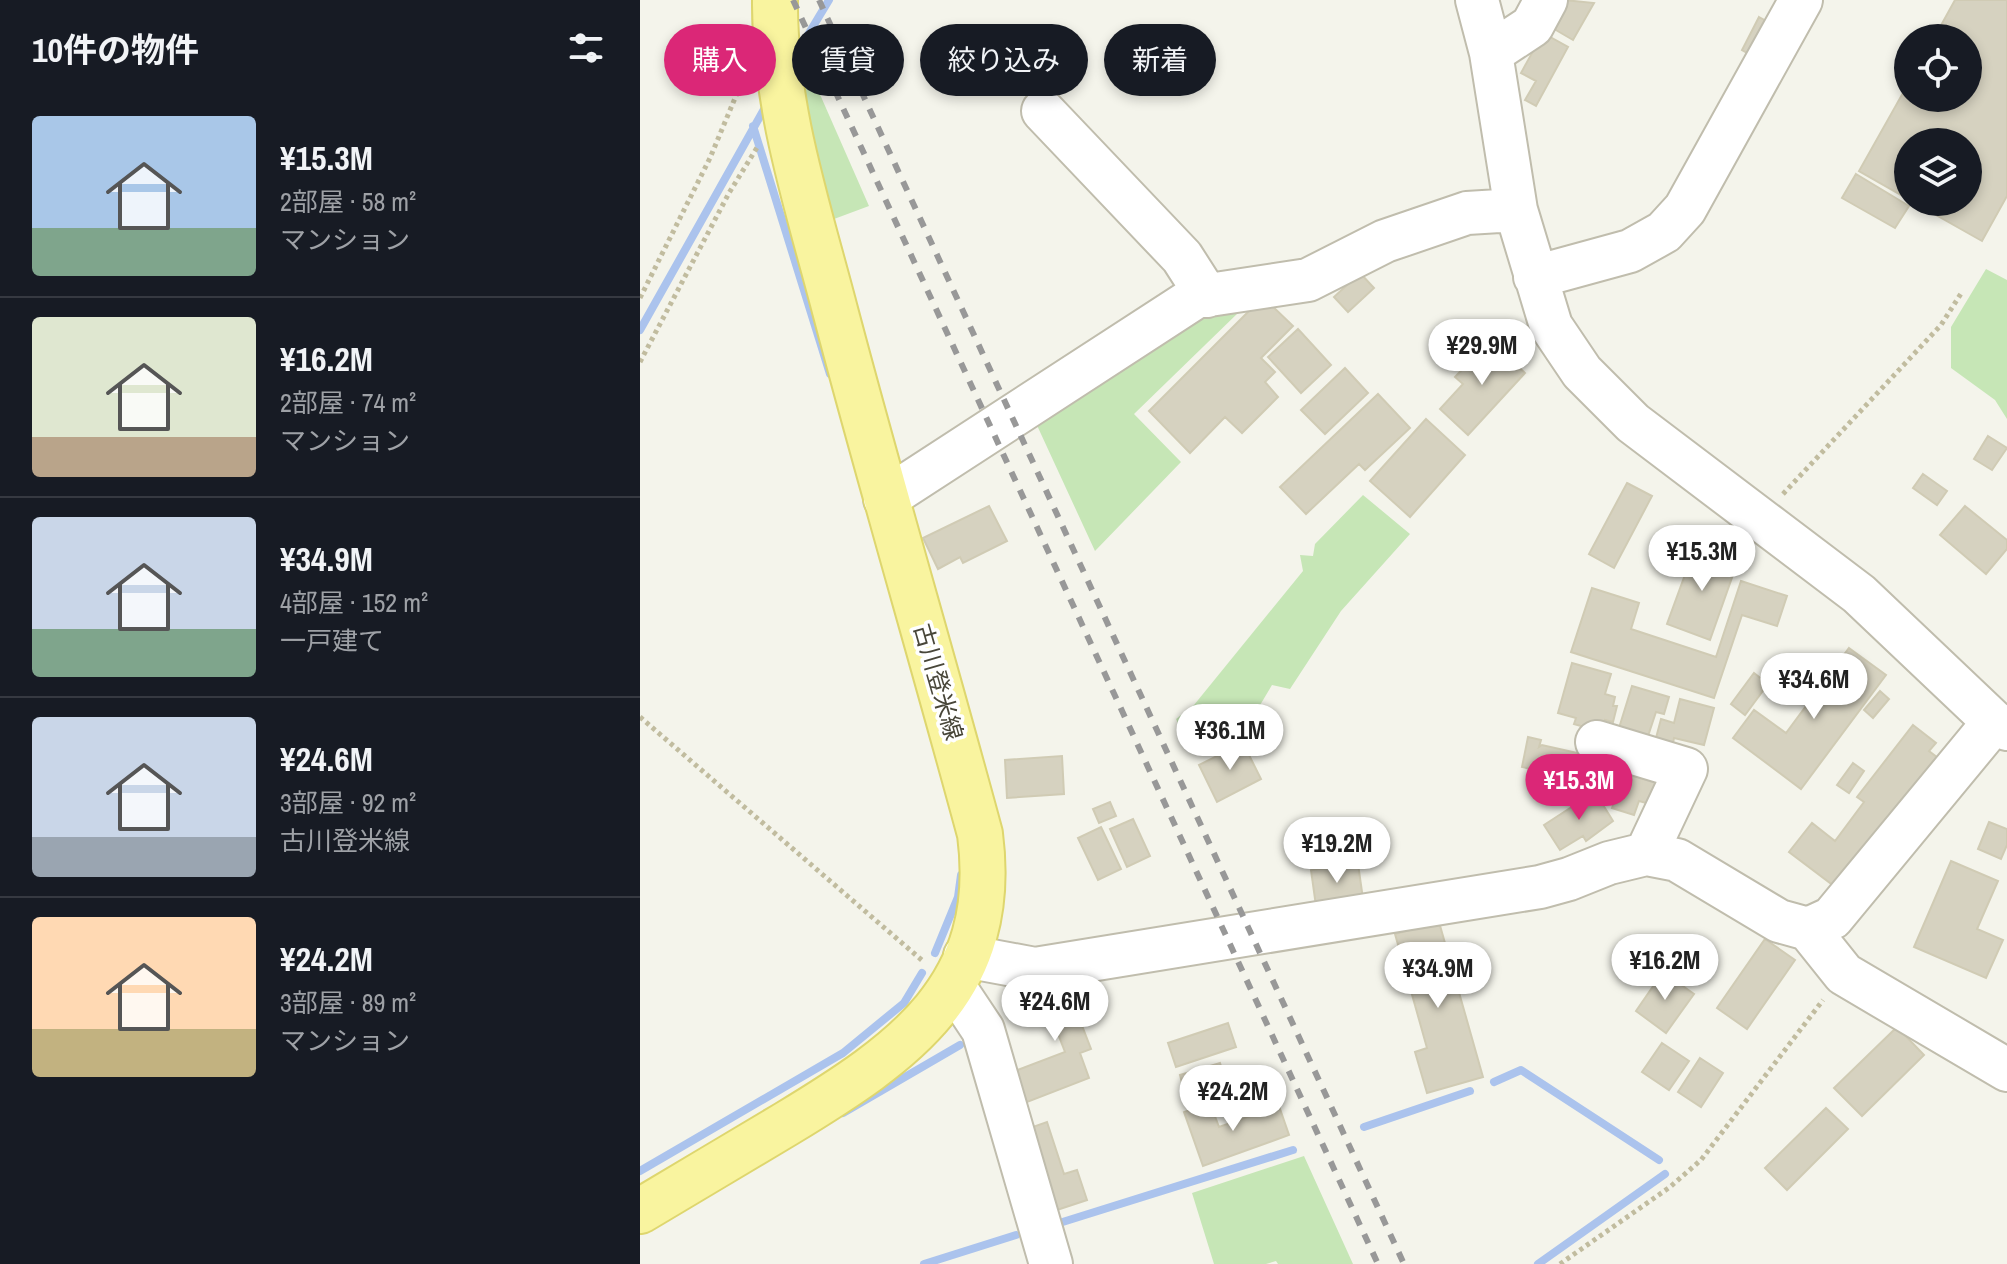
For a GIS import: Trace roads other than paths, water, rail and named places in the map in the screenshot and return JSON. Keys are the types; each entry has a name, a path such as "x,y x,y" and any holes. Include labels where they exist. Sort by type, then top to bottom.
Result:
{"main road":[{"name":"古川登米線","path":"640,1211 862,1078 902,1045 932,1015 959,970 977,921 985,874 980,834 885,499 771,142 775,20"}],"street":[{"path":"1477,0 1491,53 1516,210 1551,326 1582,372 1633,423 1859,594 2000,726 1832,918 1808,929"},
{"path":"1491,53 1532,26 1546,0"},
{"path":"1535,277 1630,251 1664,232 1685,209 1801,0"},
{"path":"1043,111 1182,257 1207,296"},
{"path":"885,499 1196,297 1308,280 1385,241 1440,222 1467,213 1516,210"},
{"path":"1597,742 1686,769 1646,854"},
{"path":"1051,1264 983,1030 959,970 1035,969 1540,887 1609,863 1646,854 1677,860 1779,921 1808,929 1844,974 2007,1070"}],"waterway":[{"path":"815,24 829,0"},
{"path":"640,330 767,104"},
{"path":"753,126 830,374"},
{"path":"935,953 958,897 961,875"},
{"path":"640,1171 843,1053 904,1003 922,973"},
{"path":"843,1113 960,1045"},
{"path":"1494,1082 1521,1070 1659,1160"},
{"path":"1364,1127 1470,1091"},
{"path":"1053,1225 1293,1150"},
{"path":"1538,1264 1665,1174"},
{"path":"924,1264 1016,1235"}],"railway":[{"path":"793,0 1378,1264"},
{"path":"819,0 1404,1264"}]}
